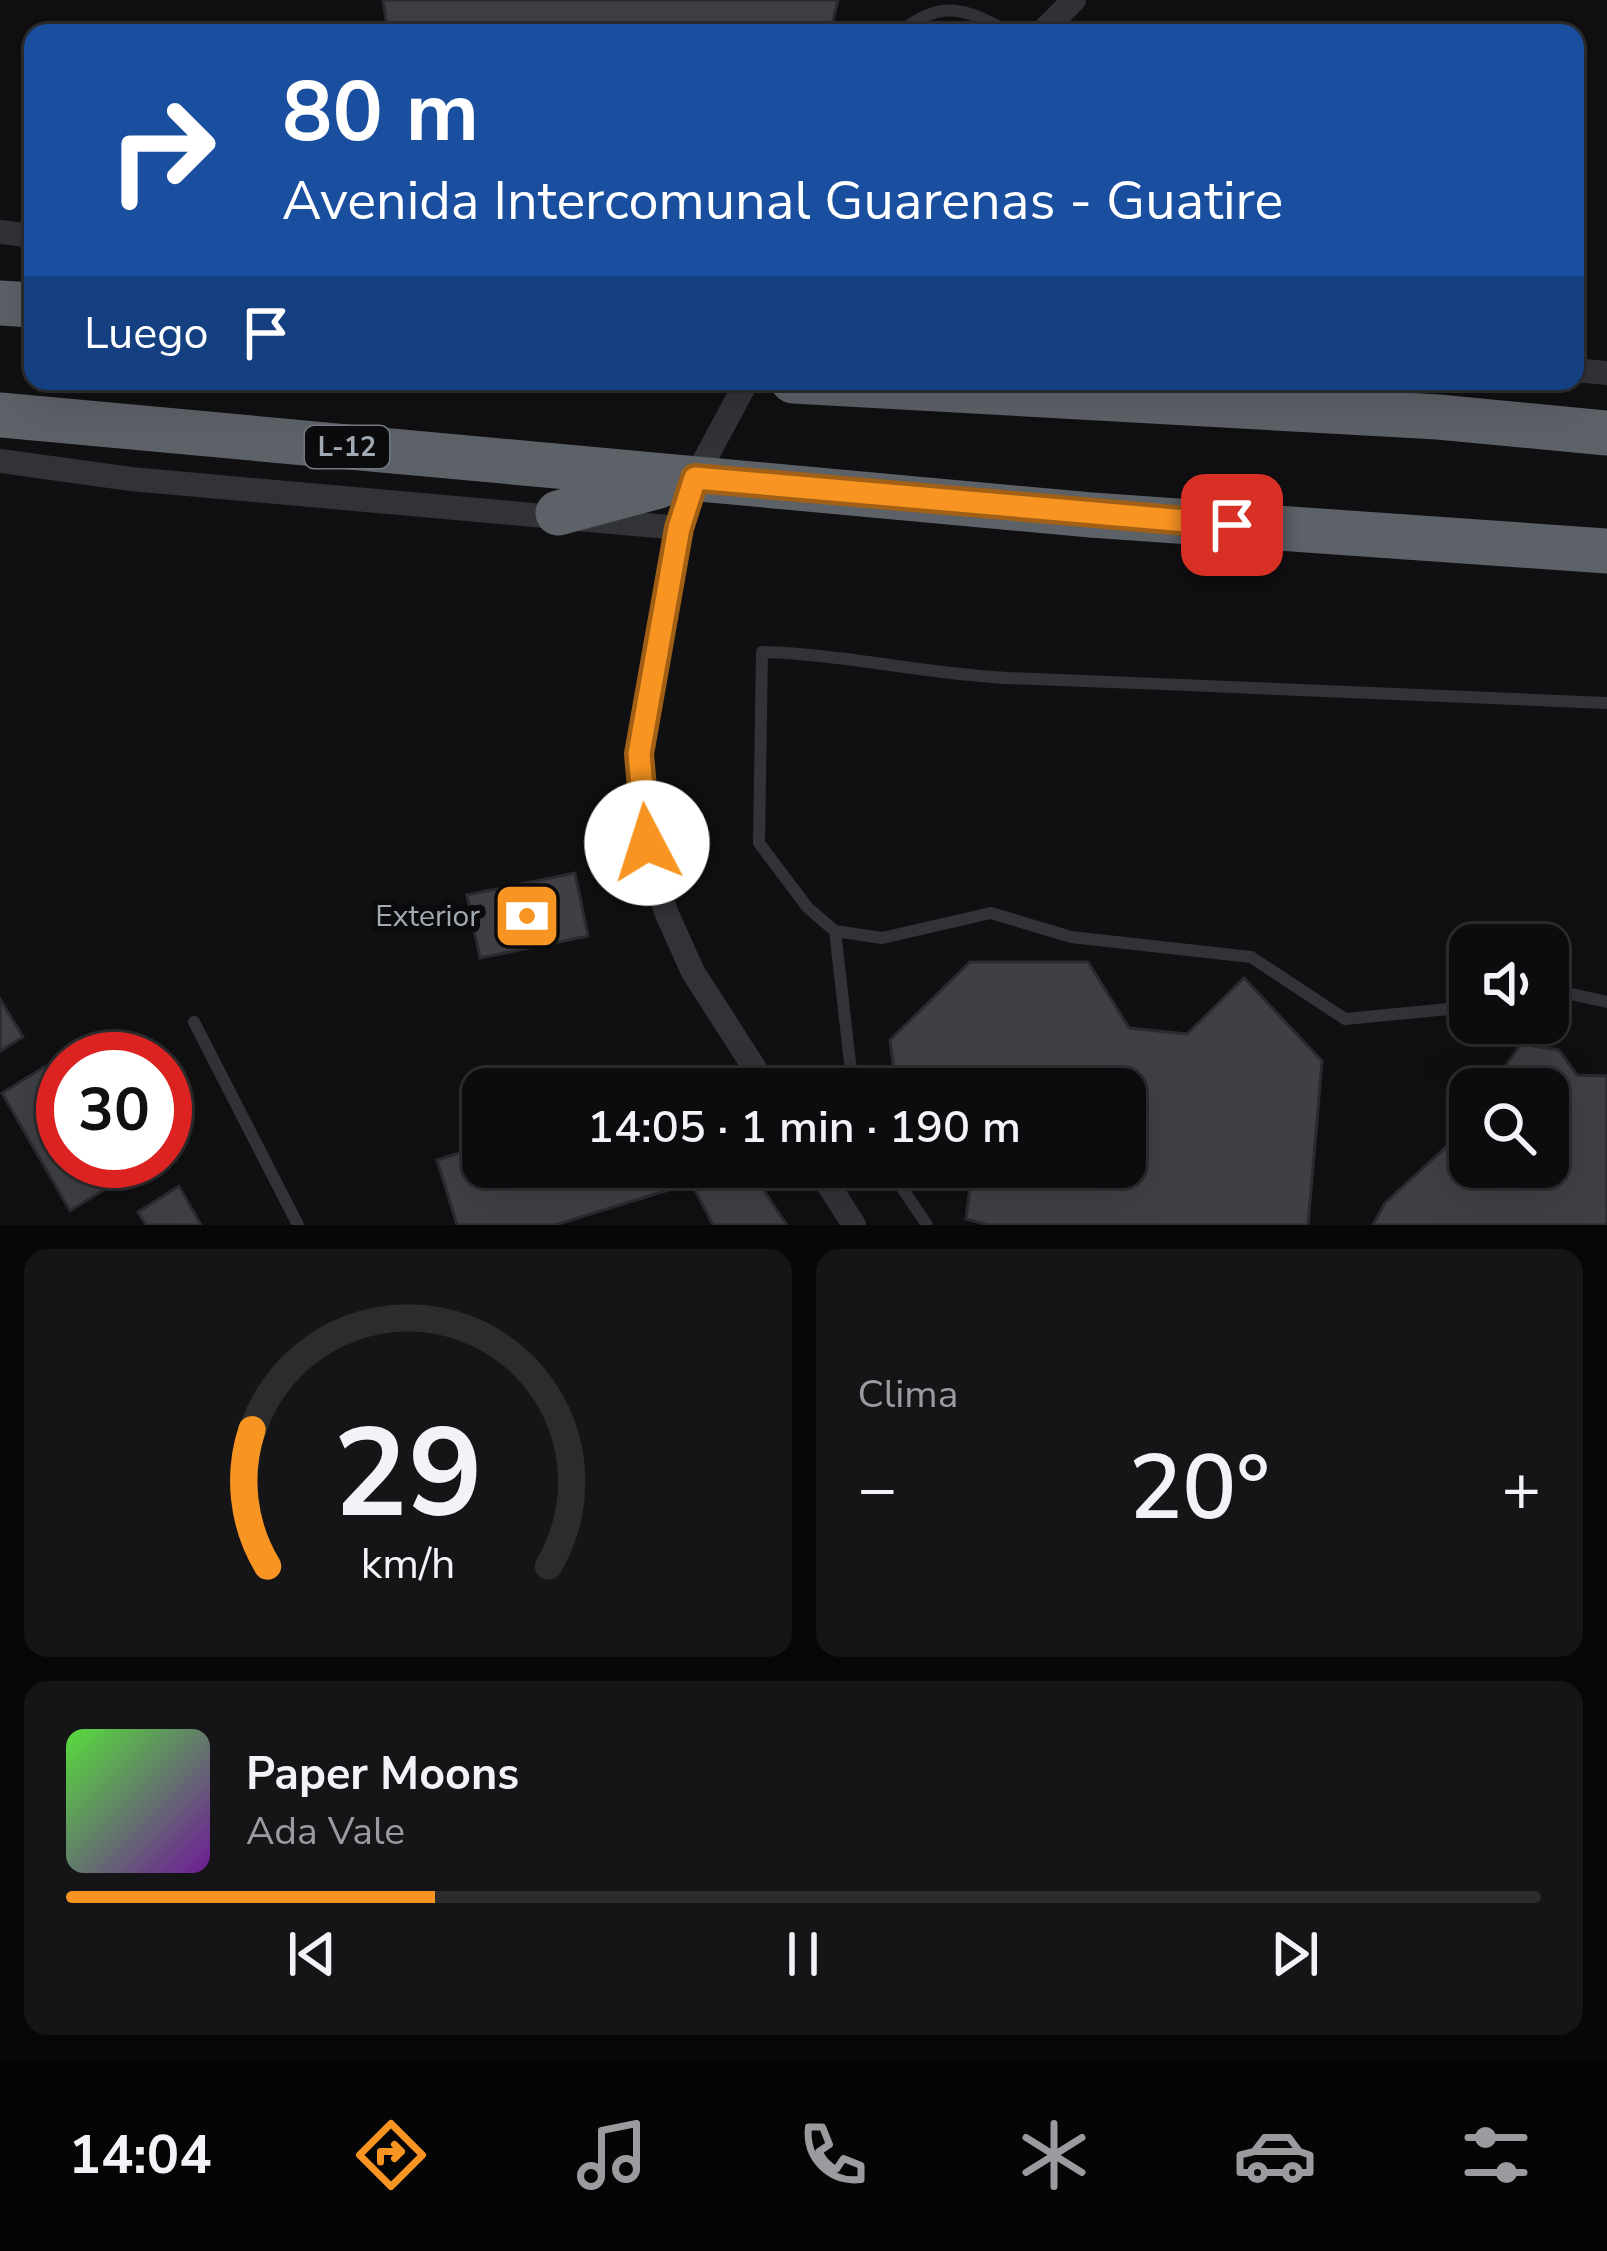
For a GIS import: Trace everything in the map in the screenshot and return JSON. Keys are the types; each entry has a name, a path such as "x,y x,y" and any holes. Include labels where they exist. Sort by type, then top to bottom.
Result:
{"highway":[{"path":"954,390 1438,417 1607,433"},
{"name":"L-12","path":"0,416 1091,515 1607,551"},
{"path":"557,513 695,478"}],"street":[{"path":"1051,24 1074,0"},
{"path":"742,390 695,478 679,528 639,754 647,843 666,913 693,972 755,1068"},
{"name":"L-12","path":"0,461 368,501 557,513 679,528"},
{"path":"830,1188 854,1225"}],"lane":[{"path":"906,24 920,9 939,2 961,5 995,24"},
{"path":"1449,1009 1345,1019 1251,956 1071,937 991,913 882,938 835,932 808,908 759,844 762,652 820,653 1004,678 1159,680 1607,703"},
{"path":"835,932 851,1068"},
{"path":"1569,994 1607,1002"},
{"path":"194,1022 298,1225"},
{"path":"902,1188 927,1225"}],"building":[{"path":"383,0 838,0 832,24 387,24"},
{"name":"Exterior","path":"575,873 588,936 480,958 467,895"},
{"path":"970,962 1088,962 1129,1028 1187,1034 1244,978 1322,1061 1308,1225 988,1225 966,1219 970,1188 1146,1188 1146,1068 893,1068 890,1040"},
{"path":"0,999 23,1037 0,1051"},
{"path":"1521,1044 1559,1050 1577,1075 1607,1076 1607,1225 1373,1225 1385,1203 1449,1144 1449,1188 1569,1188 1569,1068 1504,1068"},
{"path":"36,1072 36,1152 2,1093"},
{"path":"462,1152 462,1188 672,1189 555,1225 457,1225 437,1160"},
{"path":"57,1188 107,1188 70,1211"},
{"path":"180,1188 201,1225 146,1225 138,1212"},
{"path":"694,1188 762,1188 787,1225 713,1225"}],"place":[{"name":"Exterior","path":"527,916"}],"route":[{"path":"647,843 639,754 679,528 695,478 1232,525"}]}
